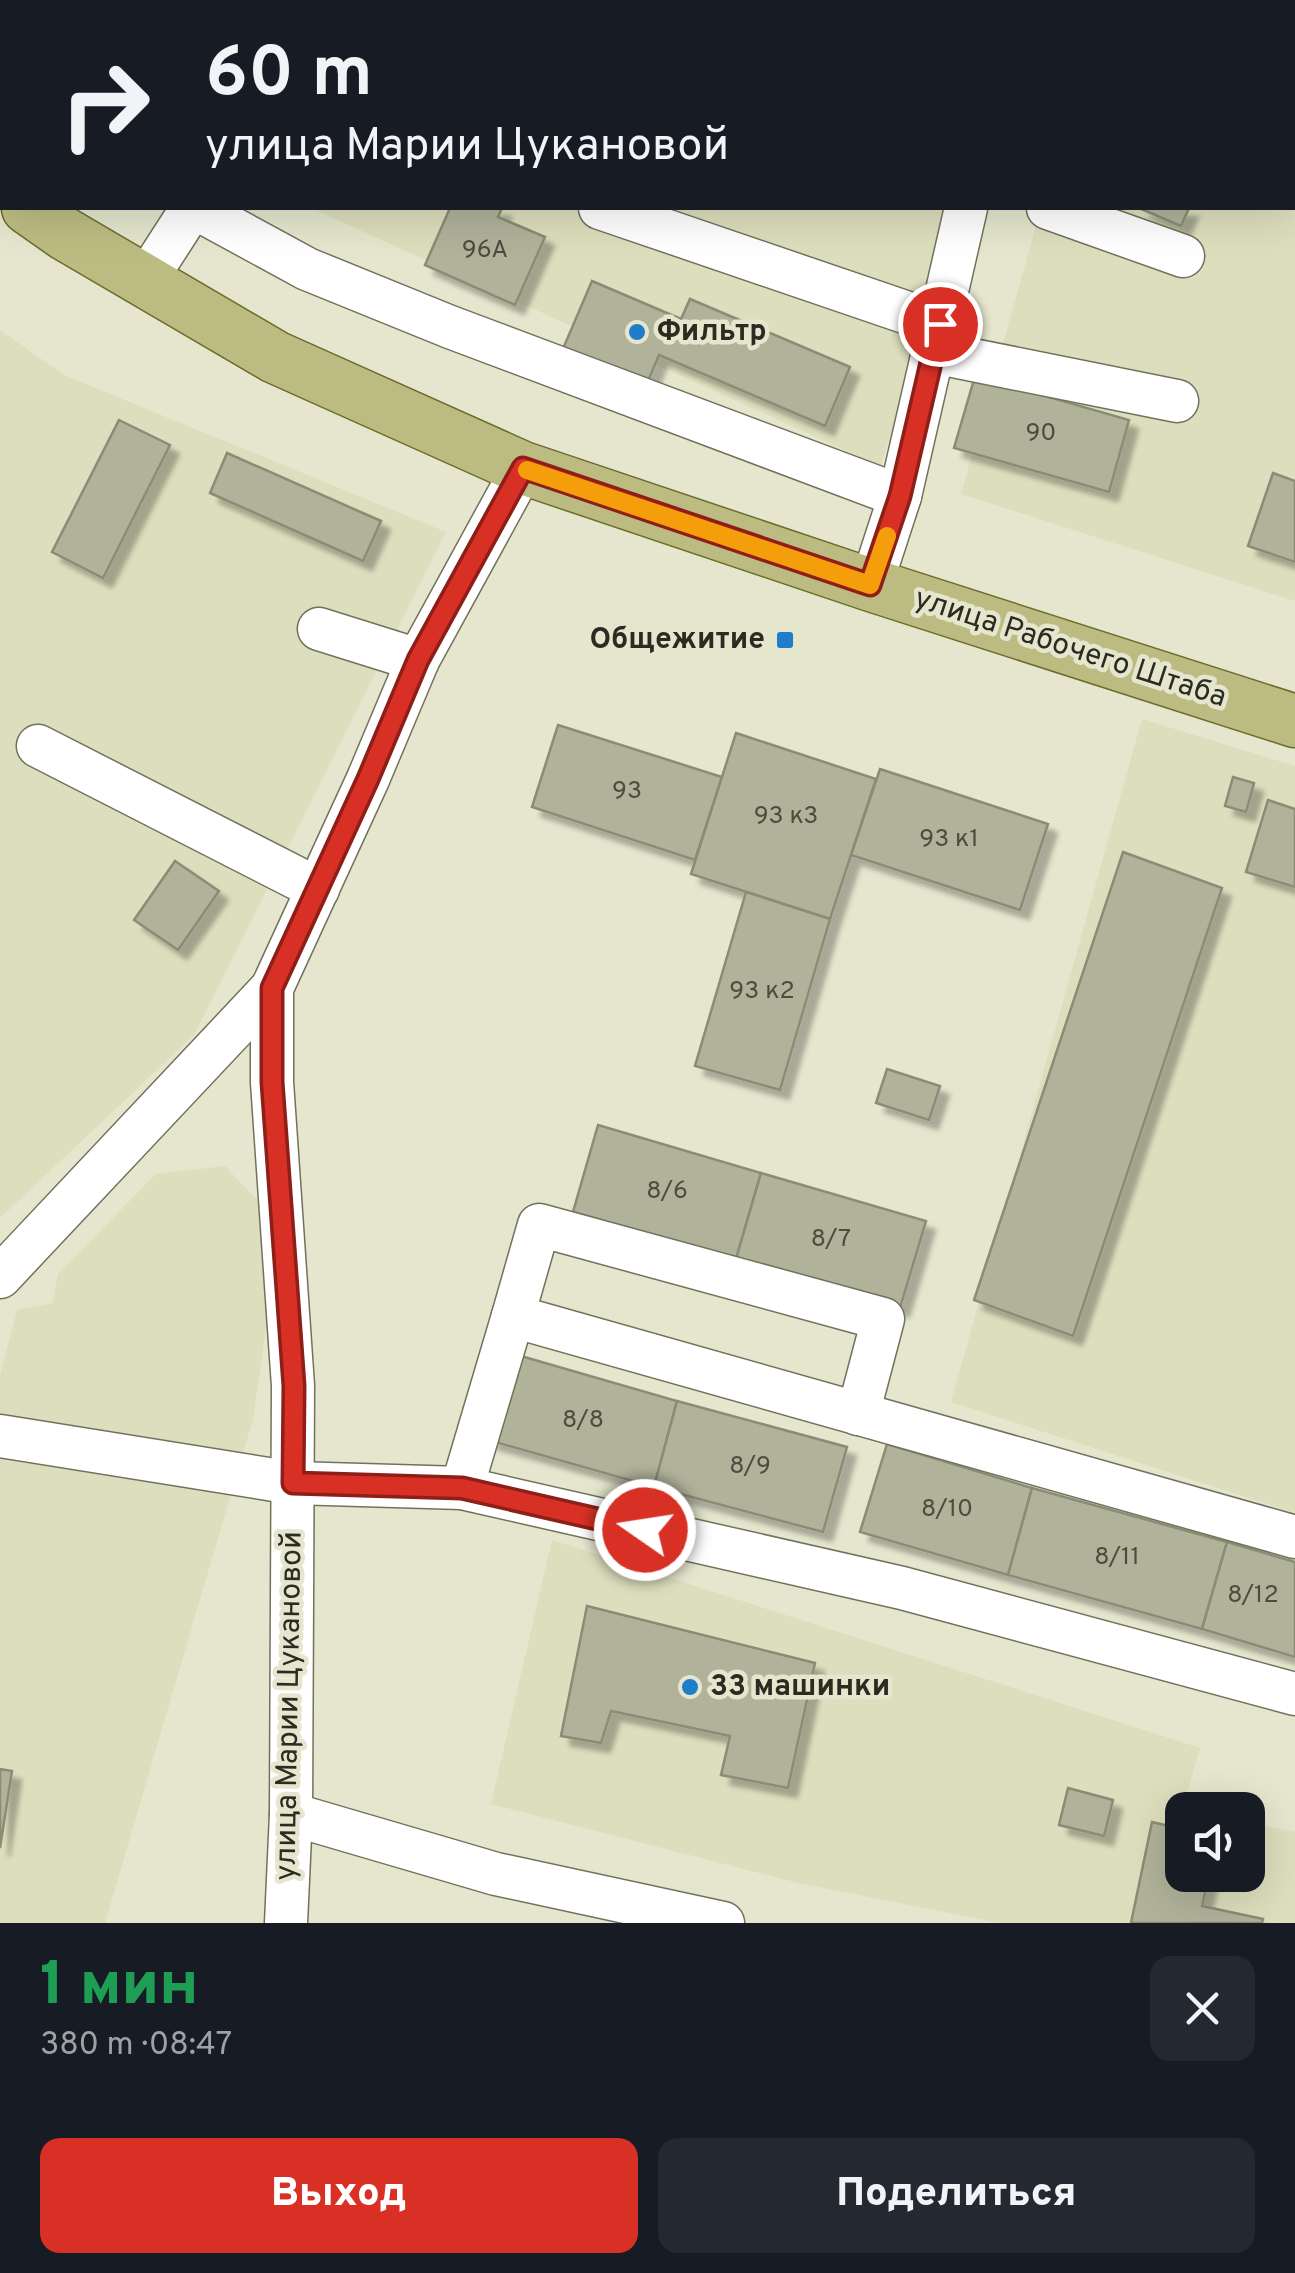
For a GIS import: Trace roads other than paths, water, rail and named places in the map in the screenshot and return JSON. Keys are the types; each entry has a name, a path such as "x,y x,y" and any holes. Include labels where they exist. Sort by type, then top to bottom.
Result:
{"main road":[{"name":"улица Рабочего Штаба","path":"31,210 275,358 523,468 870,585 1295,721"}],"street":[{"path":"145,281 192,210"},
{"path":"197,210 307,270 900,496"},
{"path":"605,210 936,338 1176,401"},
{"path":"870,585 900,496 966,210"},
{"path":"1054,210 1183,256"},
{"name":"улица Марии Цукановой","path":"286,1923 291,1814 294,1386 272,1082 272,988 418,660 523,468"},
{"path":"319,629 418,660"},
{"path":"38,746 318,889"},
{"path":"0,1277 272,988"},
{"path":"462,1488 539,1225 884,1319 858,1414"},
{"path":"514,1316 1295,1537"},
{"path":"0,1436 293,1483 462,1488 902,1588 1295,1694"},
{"path":"291,1814 496,1874 723,1923"}],"place":[{"name":"Фильтр","path":"637,332"},
{"name":"Общежитие","path":"785,640"},
{"name":"33 машинки","path":"690,1687"}]}
